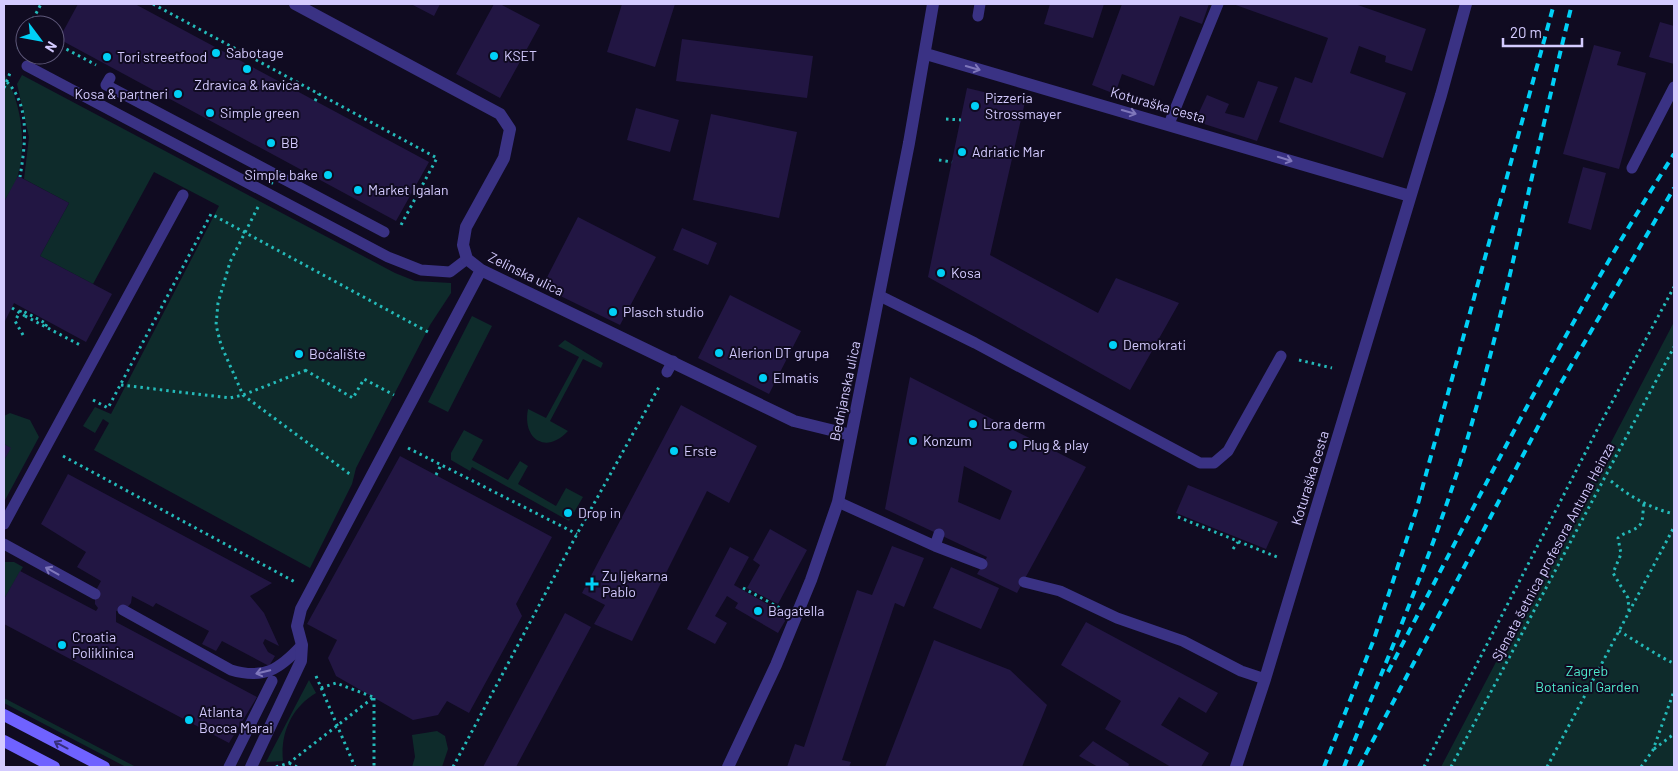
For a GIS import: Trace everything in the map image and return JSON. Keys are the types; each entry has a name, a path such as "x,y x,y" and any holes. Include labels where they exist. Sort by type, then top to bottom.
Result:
{"street":[{"name":"Zelinska ulica","path":"295,4 500,114 510,129 504,158 466,227 463,244 466,259 481,270 670,367 794,421 851,435"},
{"name":"Bednjanska ulica","path":"728,767 776,666 811,580 838,502 880,296 926,54 933,4"},
{"name":"Koturaška cesta","path":"1236,767 1265,679 1466,4"},
{"name":"Koturaška cesta","path":"926,54 1410,196"},
{"path":"251,767 301,661 302,645 297,626 301,609 481,270"},
{"path":"4,715 104,767"},
{"path":"4,741 54,767"}],"lane":[{"path":"1169,124 1218,4"},
{"path":"27,66 269,188 388,257 422,270 450,272 466,259"},
{"path":"110,78 106,85 384,232"},
{"path":"1632,168 1674,87"},
{"path":"4,524 183,195"},
{"path":"880,296 904,306 975,343 1145,436 1200,463 1214,463 1228,451 1281,356"},
{"path":"838,502 935,546 982,564"},
{"path":"935,546 940,534"},
{"path":"4,544 94,594"},
{"path":"1024,582 1060,591 1117,618 1183,641 1241,670 1265,679"},
{"path":"123,610 231,670 247,675 265,673 285,664 302,645"},
{"path":"229,767 272,681"}],"path":[{"path":"153,4 437,158 400,227 388,257"},
{"path":"7,82 16,91 26,138 20,177"},
{"path":"315,100 319,94"},
{"path":"946,119 961,120"},
{"path":"939,160 952,162"},
{"path":"280,169 244,232 230,262 218,303 216,325 221,345 243,395 365,486"},
{"path":"76,392 108,408 211,214 444,341"},
{"path":"1424,767 1674,287"},
{"path":"12,308 96,354"},
{"path":"23,335 15,321 21,310 46,324 45,327"},
{"name":"Sjenata šetnica profesora Antuna Heinza","path":"1451,767 1674,347"},
{"path":"1281,356 1332,368"},
{"path":"453,767 577,534 670,367"},
{"path":"121,385 189,395 230,398 243,395 307,369 353,398 364,379 410,404"},
{"path":"391,440 577,534"},
{"path":"46,446 311,591"},
{"path":"436,475 440,465"},
{"path":"1611,481 1644,504 1674,514"},
{"path":"1629,612 1628,598 1613,573 1621,554 1618,538 1624,532 1636,528 1642,522 1644,504"},
{"path":"1178,517 1277,557"},
{"path":"1547,767 1674,527"},
{"path":"1233,549 1238,542"},
{"path":"743,588 780,607"},
{"path":"1619,631 1654,650 1670,663 1674,663"},
{"path":"301,661 313,668 355,767"},
{"path":"321,688 336,683 374,697"},
{"path":"1641,767 1653,750 1674,691"},
{"path":"276,767 289,763 374,697"},
{"path":"374,697 374,767"},
{"path":"1653,750 1674,734"},
{"path":"289,763 297,767"}],"green space":[{"path":"4,73 10,84 18,109 21,122 22,149 18,175 4,202"},
{"path":"22,75 395,273 415,281 451,283 451,293 430,325 356,468 352,484 310,568 94,450 109,423 103,419 95,433 83,426 95,407 111,414 219,206 154,172 93,284 40,256 69,203 24,179 29,137 17,84"},
{"path":"472,316 492,326 448,412 428,402"},
{"name":"Zagreb Botanical Garden","path":"1674,322 1674,767 1441,767"},
{"path":"565,340 603,363 601,368 583,359 550,421 568,431 552,442 544,442 532,435 527,420 528,409 546,418 579,357 558,346"},
{"path":"10,413 30,420 39,437 4,502 4,460 10,448 4,444 4,416"},
{"path":"464,430 483,440 472,460 508,480 520,461 528,466 518,484 556,506 566,488 583,497 569,521 472,467 470,471 451,460 451,453"},
{"path":"4,562 14,562 23,567 4,599"},
{"path":"309,680 316,693 300,706 289,722 284,741 283,761 266,762"},
{"path":"4,698 136,767 126,767 4,703"},
{"path":"437,731 445,736 448,749 442,767 412,767 415,757 412,735"}],"building":[{"path":"78,4 135,4 429,162 396,221 65,42 65,28"},
{"path":"411,4 440,4 434,16"},
{"name":"KSET","path":"494,4 500,4 540,25 500,98 456,74"},
{"path":"622,4 675,4 655,67 607,52"},
{"path":"1050,4 1104,4 1093,38 1044,24"},
{"path":"1122,4 1209,4 1202,24 1180,16 1154,86 1122,74 1115,94 1092,85"},
{"path":"1233,4 1355,4 1426,29 1412,71 1385,62 1386,56 1359,46 1350,73 1406,93 1383,158 1279,122 1295,77 1312,83 1328,38"},
{"path":"1660,22 1674,26 1674,64 1649,57"},
{"path":"682,39 813,56 807,98 676,81"},
{"path":"1594,45 1621,52 1617,65 1646,73 1619,169 1563,154"},
{"path":"1258,81 1278,87 1257,141 1195,121 1207,95 1229,104 1225,113 1244,118"},
{"path":"967,88 1025,102 990,255 1098,313 1116,278 1179,303 1130,390 928,277"},
{"path":"636,108 679,120 670,152 627,140"},
{"path":"711,114 797,132 779,218 693,200"},
{"path":"1583,167 1606,173 1591,230 1568,223"},
{"path":"18,176 69,203 40,256 112,294 86,342 14,303 4,323 4,202"},
{"path":"578,217 656,257 620,325 542,287"},
{"path":"682,228 717,243 708,265 673,250"},
{"path":"730,295 801,331 769,394 698,358"},
{"path":"910,377 1086,467 1017,593 977,574 987,557 885,509","holes":["964,466 1012,491 1000,520 958,502"]},
{"path":"681,405 757,446 729,503 707,491 632,641 594,624 605,605 582,593"},
{"path":"4,444 11,448 4,460"},
{"path":"400,456 552,537 516,604 522,616 469,713 447,701 438,715 413,720 336,676 328,658 337,640 307,624"},
{"path":"68,474 272,583 250,596 264,613 279,646 265,639 263,643 268,652 275,656 269,666 222,641 216,651 202,644 209,631 156,603 153,607 132,596 131,603 126,609 116,611 116,622 257,697 229,743 4,624 4,599 20,571 96,611 98,608 95,604 95,592 101,581 77,567 86,552 41,524"},
{"path":"1188,485 1278,522 1266,549 1176,513"},
{"path":"770,529 807,550 778,604 747,588 760,565 753,560"},
{"path":"892,546 924,558 904,607 895,603 842,760 851,762 849,767 787,767 795,744 804,747 857,590 872,595"},
{"path":"730,547 749,557 734,585 788,616 778,633 735,608 738,603 727,596 715,616 727,623 715,644 687,629"},
{"path":"951,567 999,588 981,629 933,608"},
{"path":"565,613 591,627 516,767 483,767"},
{"path":"1086,622 1218,693 1206,713 1179,697 1161,725 1209,753 1201,767 1171,767 1105,729 1121,701 1061,665"},
{"path":"934,640 1010,670 1047,705 1022,767 885,767"},
{"path":"1093,741 1129,764 1128,767 1098,767 1079,756"}],"railway":[{"path":"1324,767 1374,639 1416,511 1554,4"},
{"path":"1344,767 1435,538 1461,460 1506,290 1572,4"},
{"path":"1388,672 1525,410 1597,280 1674,154"},
{"path":"1359,767 1561,383 1674,188"}],"place":[{"name":"Sabotage","path":"216,53"},
{"name":"KSET","path":"494,56"},
{"name":"Tori streetfood","path":"107,57"},
{"name":"Zdravica & kavica","path":"247,69"},
{"name":"Kosa & partneri","path":"178,94"},
{"name":"Pizzeria Strossmayer","path":"975,106"},
{"name":"Simple green","path":"210,113"},
{"name":"BB","path":"271,143"},
{"name":"Adriatic Mar","path":"962,152"},
{"name":"Simple bake","path":"328,175"},
{"name":"Market Igalan","path":"358,190"},
{"name":"Kosa","path":"941,273"},
{"name":"Plasch studio","path":"613,312"},
{"name":"Demokrati","path":"1113,345"},
{"name":"Alerion DT grupa","path":"719,353"},
{"name":"Boćalište","path":"299,354"},
{"name":"Elmatis","path":"763,378"},
{"name":"Lora derm","path":"973,424"},
{"name":"Konzum","path":"913,441"},
{"name":"Plug & play","path":"1013,445"},
{"name":"Erste","path":"674,451"},
{"name":"Drop in","path":"568,513"},
{"name":"Zu ljekarna Pablo","path":"592,584"},
{"name":"Bagatella","path":"758,611"},
{"name":"Croatia Poliklinica","path":"62,645"},
{"name":"Atlanta Bocca Marai","path":"189,720"}]}
